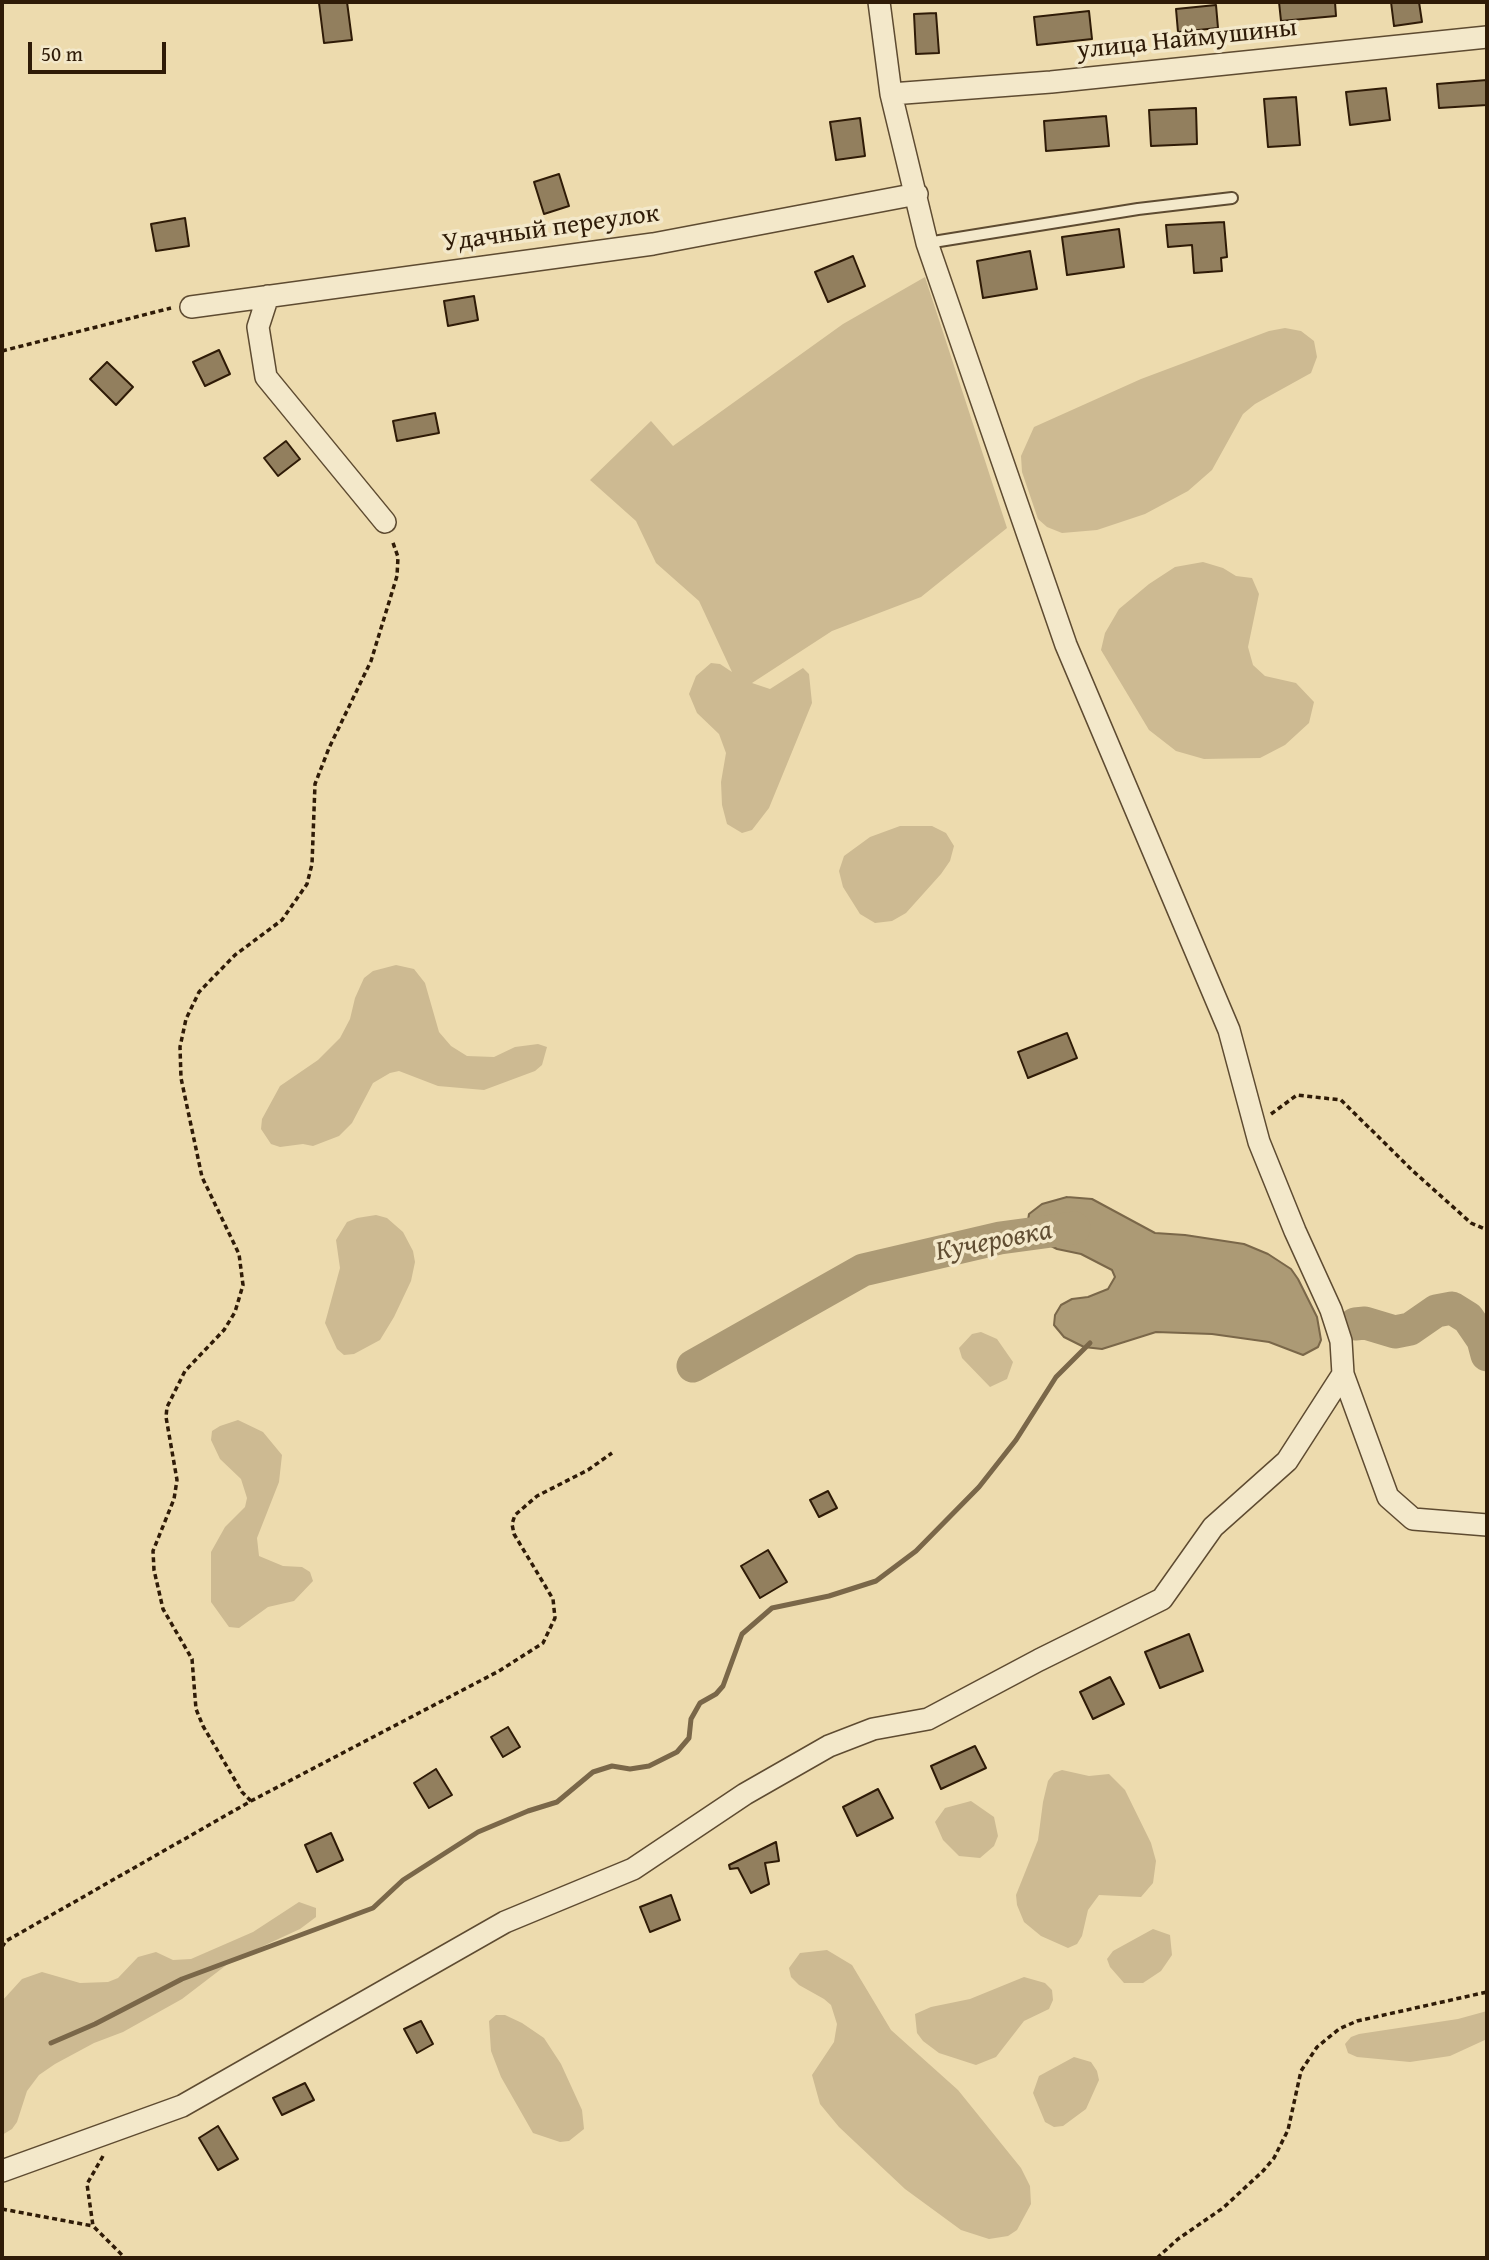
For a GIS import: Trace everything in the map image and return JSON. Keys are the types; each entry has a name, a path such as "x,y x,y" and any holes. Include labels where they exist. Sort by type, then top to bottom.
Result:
{"street":[{"path":"879,2 891,94 928,243 1066,645 1229,1030 1259,1142 1331,1310 1341,1341 1343,1374 1388,1497 1413,1519 1487,1525"},
{"name":"улица Наймушины","path":"891,94 1051,82 1487,37"},
{"name":"Удачный переулок","path":"191,307 653,244 916,194"},
{"path":"268,296 258,327 266,377 385,522"},
{"path":"2,2171 182,2106 505,1922 633,1870 746,1794 829,1746 873,1729 928,1719 1162,1599 1213,1527 1287,1461 1343,1374"}],"lane":[{"path":"928,243 1138,209 1232,198"}],"path":[{"path":"2,351 168,309 191,307"},
{"path":"251,1801 242,1792 203,1726 196,1709 192,1659 163,1609 153,1551 174,1499 177,1480 166,1417 167,1407 184,1371 224,1329 235,1312 243,1285 239,1254 232,1235 202,1177 181,1078 180,1047 186,1019 200,992 235,955 282,920 307,884 312,864 315,784 371,660 397,576 398,557 385,522"},
{"path":"1259,1142 1272,1113 1297,1095 1341,1100 1471,1223 1487,1230"},
{"path":"2,1947 6,1941 251,1801 499,1671 543,1643 555,1618 553,1599 514,1534 512,1524 515,1515 537,1496 588,1470 612,1453"},
{"path":"1157,2258 1178,2239 1223,2208 1274,2158 1288,2130 1301,2071 1317,2047 1339,2029 1357,2021 1487,1992"},
{"path":"93,2226 87,2184 116,2131"},
{"path":"2,2209 93,2226 125,2258"}],"shaded area":[{"path":"925,277 1007,528 921,597 832,631 752,683 770,689 803,668 809,674 812,703 769,808 752,830 742,833 727,824 722,805 721,782 726,753 719,734 697,713 689,694 696,676 711,663 720,664 732,672 699,601 656,563 636,521 590,480 651,421 673,446 843,324"},
{"path":"1285,328 1301,331 1314,341 1317,357 1311,373 1255,404 1243,414 1212,470 1188,491 1145,514 1097,530 1062,533 1047,527 1038,519 1022,472 1021,456 1034,427 1141,379 1269,331"},
{"path":"1203,562 1223,568 1236,576 1252,578 1259,594 1248,647 1253,665 1265,676 1296,683 1314,702 1309,723 1285,745 1260,758 1204,759 1176,751 1149,730 1101,650 1105,633 1119,609 1175,567"},
{"path":"900,826 932,826 946,833 954,846 950,861 941,874 906,913 892,921 875,923 860,914 843,887 839,871 844,856 870,837"},
{"path":"396,965 414,969 425,983 439,1032 451,1046 467,1056 494,1057 515,1047 538,1044 547,1047 542,1065 535,1071 484,1090 438,1086 399,1071 390,1073 373,1083 352,1123 339,1136 313,1146 303,1144 280,1147 271,1144 261,1129 262,1119 280,1086 318,1060 340,1038 350,1019 364,978 373,971"},
{"path":"1067,1197 1092,1199 1155,1233 1244,1244 1268,1254 1291,1269 1298,1279 1317,1317 1321,1340 1318,1347 1303,1355 1269,1342 1212,1334 1156,1332 1102,1349 1084,1347 1064,1337 1054,1325 1055,1315 1061,1305 1072,1299 1088,1297 1108,1289 1115,1277 1112,1270 1081,1254 1057,1249 1029,1235 1029,1214 1042,1204"},
{"path":"376,1215 387,1218 403,1232 413,1251 415,1262 411,1281 380,1340 354,1354 344,1355 337,1349 325,1323 340,1268 336,1240 347,1222"},
{"path":"981,1332 997,1339 1013,1362 1007,1379 990,1387 962,1358 959,1348 972,1334"},
{"path":"238,1420 263,1432 282,1455 279,1482 257,1538 259,1556 283,1566 302,1567 310,1572 313,1581 294,1601 268,1607 239,1628 229,1627 211,1602 211,1552 225,1527 245,1507 247,1498 241,1479 220,1459 211,1440 212,1431"},
{"path":"1062,1770 1089,1776 1109,1774 1125,1790 1151,1843 1156,1861 1153,1883 1141,1897 1099,1895 1088,1910 1082,1936 1077,1944 1068,1948 1041,1936 1024,1922 1016,1895 1038,1840 1048,1781 1054,1773"},
{"path":"971,1801 994,1817 998,1836 994,1846 980,1858 959,1856 943,1840 935,1822 945,1808"},
{"path":"299,1902 316,1908 316,1917 300,1929 233,1960 182,1999 123,2032 94,2043 39,2075 27,2091 17,2122 2,2135 2,2001 22,1979 42,1972 80,1983 108,1982 118,1978 138,1957 156,1952 173,1960 191,1959 253,1932"},
{"path":"1153,1929 1170,1935 1172,1955 1161,1971 1143,1983 1124,1983 1110,1967 1107,1959 1113,1951"},
{"path":"827,1950 852,1965 891,2030 958,2090 1021,2168 1030,2186 1031,2204 1017,2230 1008,2236 989,2239 961,2230 905,2189 839,2127 820,2104 812,2075 834,2042 837,2024 831,2005 799,1985 791,1977 789,1968 800,1953"},
{"path":"1024,1977 1045,1983 1052,1990 1053,2000 1049,2009 1024,2021 996,2057 976,2065 939,2053 917,2033 915,2014 931,2007 970,1999"},
{"path":"1487,2011 1487,2039 1450,2056 1410,2062 1357,2057 1348,2053 1345,2044 1351,2037 1359,2034 1458,2019"},
{"path":"496,2015 505,2015 522,2023 544,2038 561,2064 582,2110 584,2129 569,2141 560,2142 533,2133 501,2077 491,2051 489,2021"},
{"path":"1074,2057 1091,2062 1099,2080 1086,2109 1063,2126 1054,2127 1045,2122 1033,2093 1039,2076"}],"building":[{"path":"347,2 352,40 324,43 319,3"},
{"path":"1279,2 1335,2 1336,16 1281,21"},
{"path":"1391,2 1419,2 1422,22 1394,26"},
{"path":"1216,5 1218,28 1178,32 1176,9"},
{"path":"1089,11 1092,39 1037,45 1034,17"},
{"path":"936,13 939,53 916,54 914,14"},
{"path":"1487,80 1487,105 1439,108 1437,84"},
{"path":"1386,88 1390,120 1350,125 1346,92"},
{"path":"1296,97 1300,145 1268,147 1264,99"},
{"path":"1196,108 1197,144 1151,146 1149,110"},
{"path":"1106,116 1109,146 1046,151 1044,121"},
{"path":"860,118 865,156 836,160 830,122"},
{"path":"559,174 569,206 544,214 534,182"},
{"path":"185,218 189,246 156,251 151,224"},
{"path":"1224,222 1227,257 1221,258 1222,271 1194,273 1192,245 1168,247 1166,225"},
{"path":"1119,229 1124,267 1067,275 1062,237"},
{"path":"1030,251 1037,289 983,298 977,261"},
{"path":"853,256 865,286 828,302 815,272"},
{"path":"474,296 478,320 448,326 444,301"},
{"path":"219,350 230,374 205,386 193,362"},
{"path":"107,362 133,387 116,405 90,379"},
{"path":"435,413 439,433 397,441 393,421"},
{"path":"286,441 300,459 278,476 264,458"},
{"path":"1067,1033 1077,1058 1028,1078 1018,1052"},
{"path":"828,1491 837,1508 819,1517 810,1500"},
{"path":"768,1550 787,1582 760,1598 741,1566"},
{"path":"1189,1634 1203,1671 1160,1688 1145,1652"},
{"path":"1110,1677 1124,1704 1093,1719 1080,1692"},
{"path":"508,1727 520,1747 503,1757 491,1737"},
{"path":"975,1746 986,1768 941,1789 931,1766"},
{"path":"436,1769 452,1795 429,1808 414,1783"},
{"path":"878,1789 893,1818 857,1836 843,1807"},
{"path":"331,1833 343,1860 317,1872 305,1845"},
{"path":"776,1842 779,1861 765,1863 769,1884 751,1893 738,1868 730,1869 729,1865"},
{"path":"671,1895 680,1920 650,1932 640,1907"},
{"path":"421,2021 433,2044 417,2053 404,2029"},
{"path":"305,2083 314,2100 282,2115 273,2098"},
{"path":"218,2126 238,2159 218,2170 199,2138"}],"waterway":[{"name":"Кучеровка","path":"693,1366 863,1270 1000,1238 1074,1228"},
{"name":"Кучеровка","path":"1355,1324 1365,1323 1395,1332 1410,1329 1436,1311 1452,1308 1468,1318 1483,1340 1487,1355"},
{"path":"51,2043 95,2024 182,1979 373,1908 403,1880 478,1832 557,1802 593,1772 612,1766 630,1769 649,1766 677,1752 689,1738 691,1719 700,1703 716,1694 723,1686 742,1634 772,1608 829,1596 876,1581 916,1551 979,1487 1016,1440 1056,1377 1090,1343"}]}
